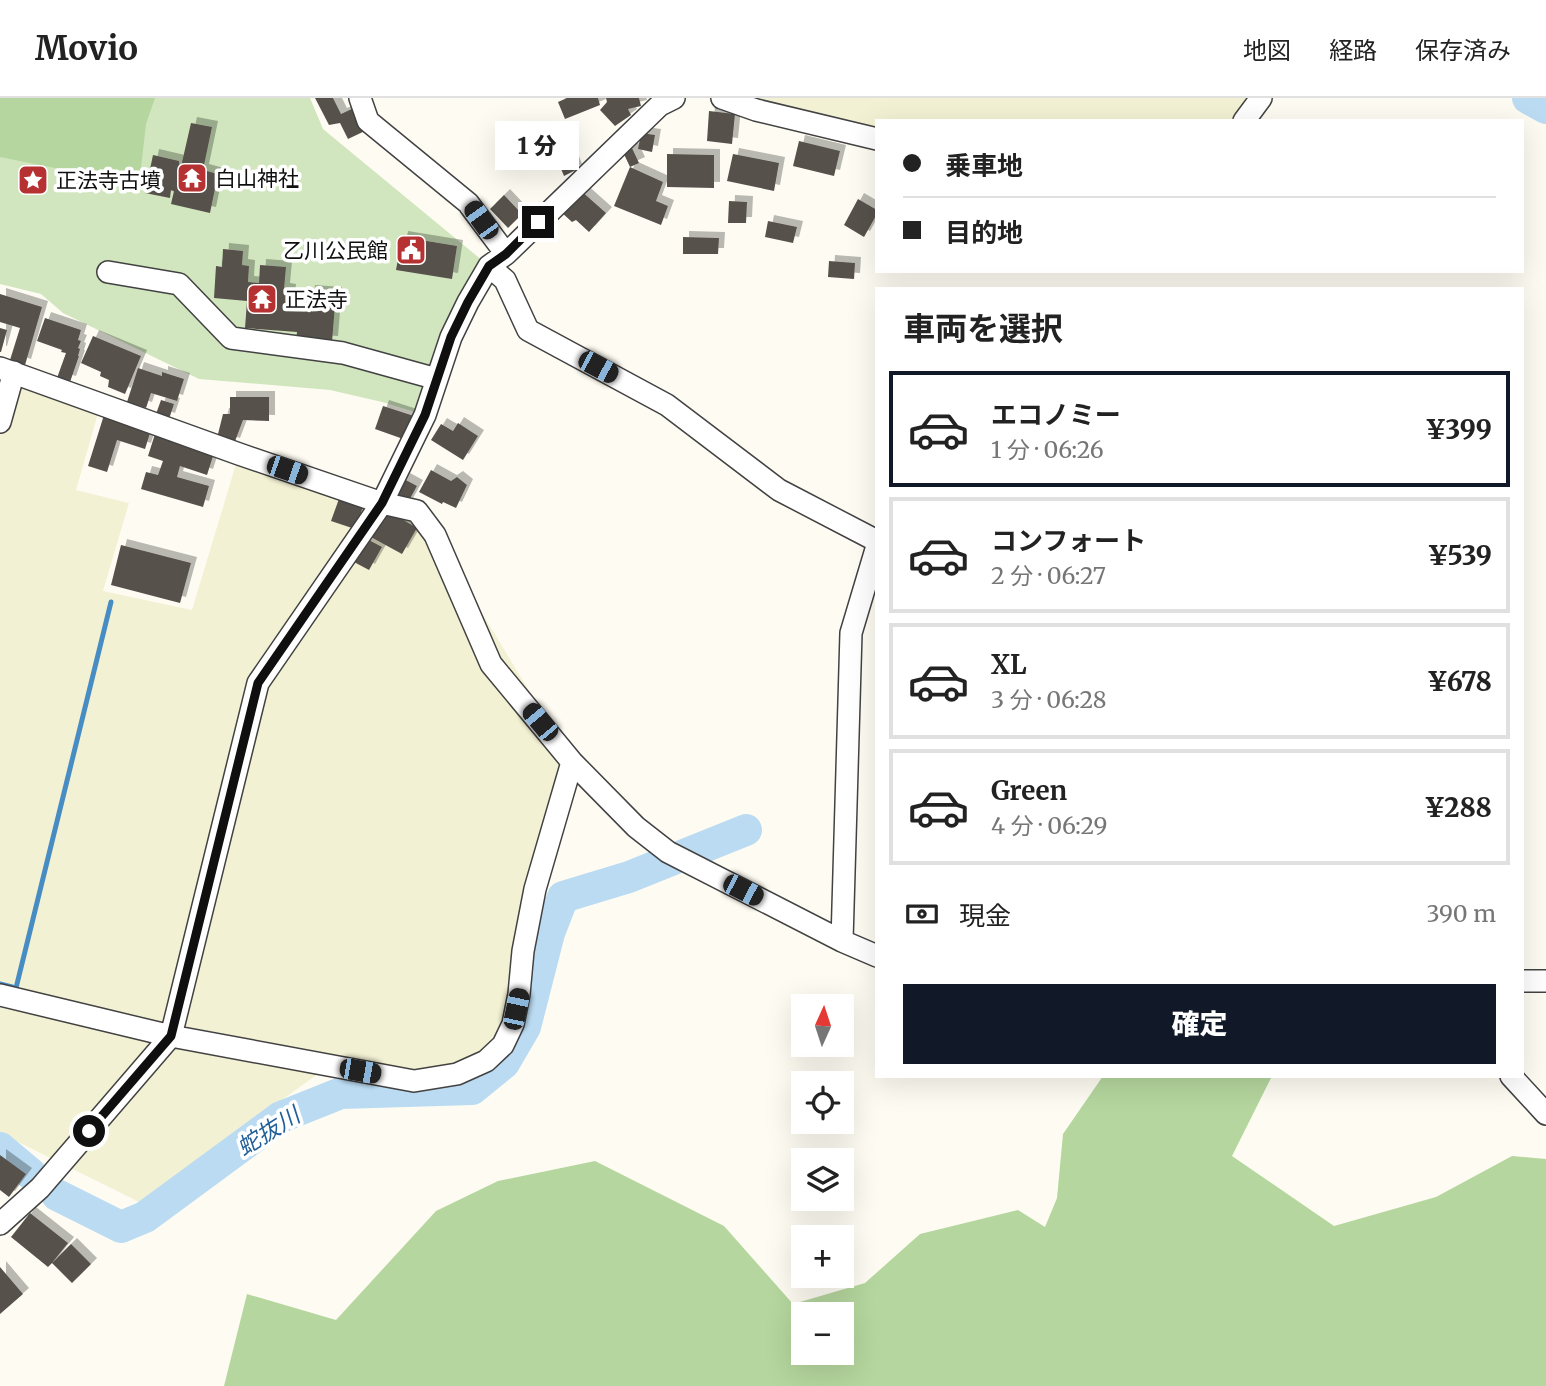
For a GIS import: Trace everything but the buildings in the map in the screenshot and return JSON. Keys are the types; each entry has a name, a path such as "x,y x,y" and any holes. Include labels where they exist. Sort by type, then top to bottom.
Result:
{"street":[{"path":"360,98 368,121 468,203 528,330 667,405 779,490 875,542"},
{"path":"0,1224 40,1188 171,1036 258,683 382,503 425,415 451,337 468,302 497,260 660,105 674,98"},
{"path":"722,98 756,110 875,139"},
{"path":"1245,119 1261,98"},
{"path":"108,272 179,284 231,338 343,354 437,379"},
{"path":"0,422 7,370 239,454 382,503 417,511 435,536 491,664 572,762 636,827 668,852 875,955"},
{"path":"842,941 851,633 875,550"},
{"path":"0,995 171,1036 414,1080 457,1074 486,1061 503,1045 513,1024 535,889 572,762"},
{"path":"1524,981 1546,981"},
{"path":"1513,1078 1546,1114"}],"shaded area":[{"path":"722,98 1262,98 1247,119 875,119 875,138"},
{"path":"14,372 101,403 76,490 129,503 103,591 192,610 239,454 417,511 435,535 572,762 513,1024 457,1074 339,1059 139,1202 0,1133 0,422"}],"green space":[{"path":"0,98 310,98 323,129 489,266 425,415 330,390 199,379 63,313 41,294 0,284"},
{"path":"0,98 155,98 146,124 139,185 0,157"},
{"path":"1102,1078 1271,1078 1232,1156 1334,1226 1436,1197 1512,1156 1546,1159 1546,1386 224,1386 247,1294 336,1320 436,1211 498,1181 595,1161 724,1226 791,1302 791,1365 854,1365 854,1302 800,1302 865,1283 920,1234 1018,1210 1045,1227 1057,1198 1063,1134"}],"waterway":[{"path":"1528,98 1546,108"},
{"path":"0,984 16,988 111,602"},
{"name":"蛇抜川","path":"57,1195 121,1227 145,1217 281,1117 341,1093 472,1089 504,1063 525,1027 549,933 563,897 629,877 746,830"},
{"name":"蛇抜川","path":"0,1148 31,1174"}],"place":[{"name":"白山神社","path":"192,178"},
{"name":"正法寺古墳","path":"33,180"},
{"name":"乙川公民館","path":"411,250"},
{"name":"正法寺","path":"262,299"}],"route":[{"path":"89,1131 171,1036 258,683 382,503 425,415 451,337 489,266 506,254 538,222"}]}
